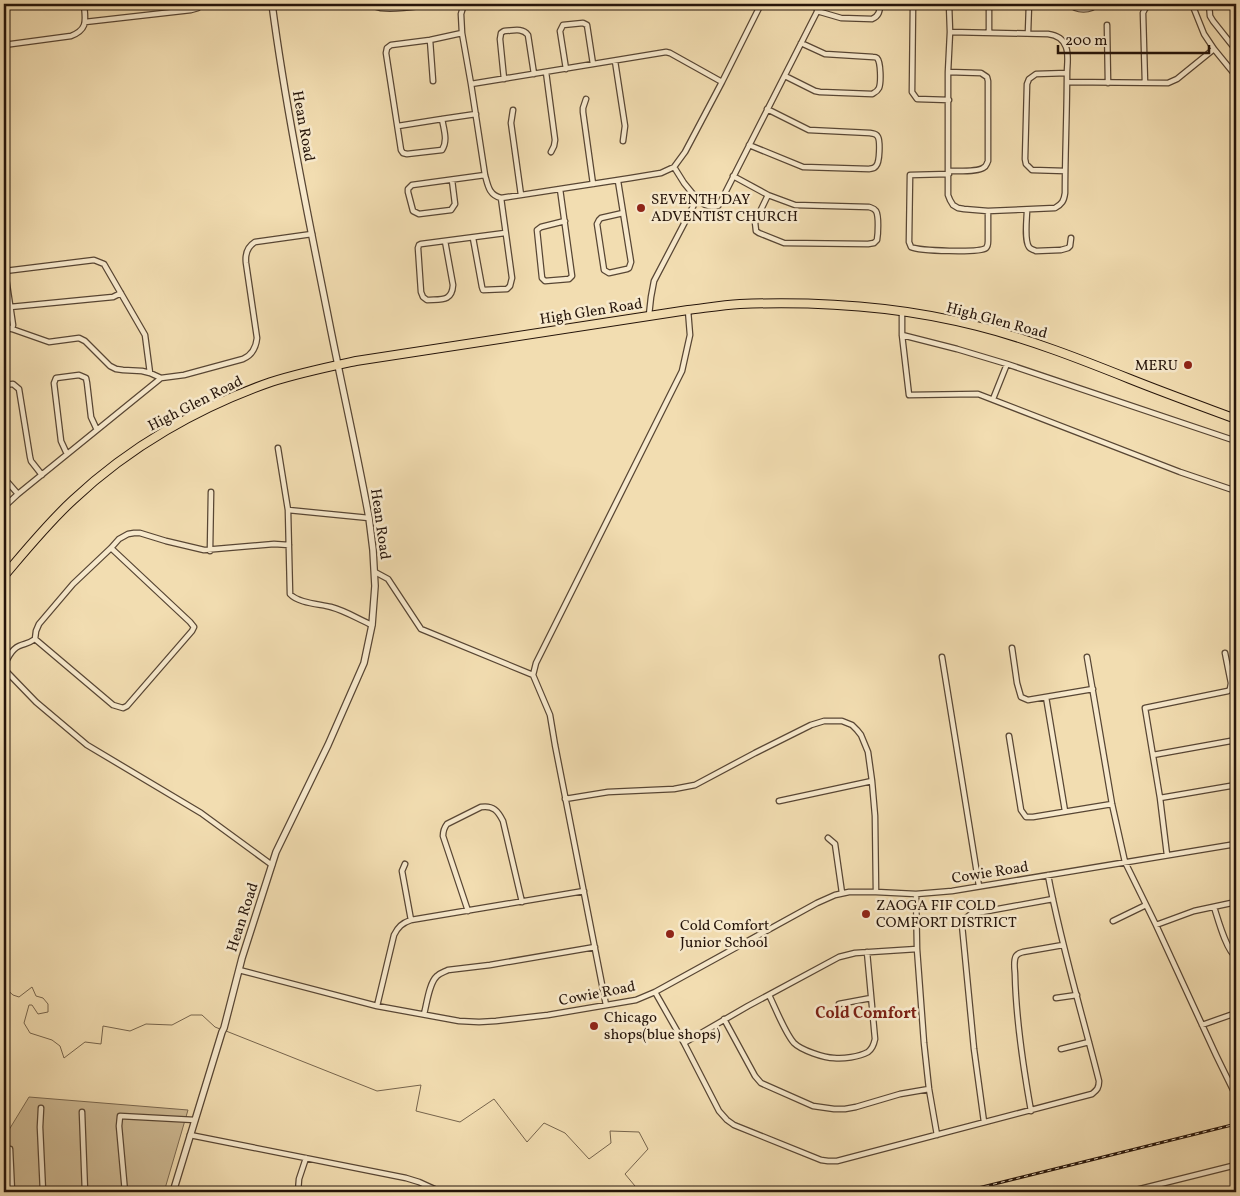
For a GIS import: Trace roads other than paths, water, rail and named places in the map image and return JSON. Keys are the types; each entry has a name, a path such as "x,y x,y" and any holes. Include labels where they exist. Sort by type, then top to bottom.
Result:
{"main road":[{"name":"High Glen Road","path":"4,576 72,500 109,469 162,433 212,407 271,382 338,365 688,310 739,304 797,303 856,306 902,311 954,320 1029,341 1236,419"}],"street":[{"path":"4,45 71,36 81,31 85,22 84,4"},
{"path":"85,22 190,10 198,8 199,4"},
{"name":"Hean Road","path":"173,1192 276,852 357,679 364,662 372,624 375,572 369,518 312,234 280,62 272,4"},
{"path":"370,4 378,8 395,6 418,7 425,4"},
{"path":"464,4 461,14 462,33 485,175 491,193 495,197 502,198 618,181 661,173 674,167 685,152 761,4"},
{"path":"674,167 697,199 709,206 718,206 821,4"},
{"path":"817,11 840,18 872,19 879,14 880,4"},
{"path":"912,4 912,92 917,99 949,100"},
{"path":"949,4 948,195 950,200 958,208 988,211 1055,208 1060,205 1064,200 1065,193 1066,47 1056,35 950,32"},
{"path":"989,4 989,33"},
{"path":"1028,4 1028,33"},
{"path":"1070,4 1075,8 1089,8 1097,4"},
{"path":"1144,84 1143,13 1148,5 1154,4"},
{"path":"1192,4 1204,34 1236,76"},
{"path":"1209,4 1210,16 1236,50"},
{"path":"566,69 560,31 563,26 583,23 587,25 593,64"},
{"path":"1107,25 1108,83"},
{"path":"504,79 500,39 501,33 504,31 522,30 527,32 534,74"},
{"path":"442,119 446,140 444,148 439,151 407,154 401,150 386,50 392,45 462,33"},
{"path":"430,40 434,81"},
{"path":"785,76 820,92 872,94 879,89 879,62 873,56 825,54 801,43"},
{"path":"1067,82 1144,84 1173,82 1214,49"},
{"path":"471,84 666,52 677,56 722,82"},
{"path":"615,61 625,126 623,141"},
{"path":"546,72 555,140 551,152"},
{"path":"948,72 981,73 987,77 988,161 986,166 977,170 910,175 909,242 911,247 939,251 984,249 988,241 988,211"},
{"path":"1065,171 1032,170 1026,164 1025,159 1027,84 1029,79 1036,74 1067,73"},
{"path":"586,100 583,112 594,184"},
{"path":"749,145 809,168 869,169 877,166 879,161 879,142 878,137 874,134 870,132 810,130 767,109"},
{"path":"513,110 511,123 521,195"},
{"path":"398,126 476,114"},
{"path":"452,180 455,204 451,210 418,214 413,211 408,192 412,185 485,175"},
{"path":"733,176 768,195 795,205 873,208 877,212 878,217 877,240 868,244 790,244 759,233 756,231 755,222 768,195"},
{"path":"618,181 631,262 627,270 609,273 604,270 597,224 601,218 623,213"},
{"path":"560,189 565,221 572,276 569,279 545,282 542,278 537,230 540,227 565,221"},
{"path":"473,238 484,290 507,288 510,286 512,278 502,198"},
{"path":"650,315 654,282 697,199"},
{"path":"1027,210 1027,243 1032,250 1065,250 1070,246 1071,238"},
{"path":"445,241 453,292 448,298 427,300 421,292 418,246 421,244 506,233"},
{"path":"4,507 161,378 184,375 248,356 256,345 257,338 246,259 248,248 255,242 312,234"},
{"path":"12,329 5,271 94,260 104,264 145,335 150,373"},
{"path":"10,307 113,296 121,293"},
{"path":"606,1005 550,715 533,675 536,663 682,371 690,335 688,310"},
{"path":"902,311 902,335 909,395 978,394 1180,472 1236,491"},
{"path":"4,328 49,342 79,338 85,341 110,366 123,370 150,373 161,378"},
{"path":"902,335 1007,364 1236,441"},
{"path":"993,399 1007,364"},
{"path":"67,454 61,441 54,383 56,378 79,375 86,378 92,417 97,430"},
{"path":"4,384 13,384 18,389 31,461 42,475"},
{"path":"278,448 288,510 290,594 294,599 331,607 372,624"},
{"path":"4,478 18,494"},
{"path":"210,550 211,492"},
{"path":"288,510 369,518"},
{"path":"272,865 201,813 87,745 36,702 4,667 6,660 18,646 28,644 35,639 39,624 73,584 120,539 128,534 140,533 204,550 274,544 289,545"},
{"path":"35,639 114,704 123,708 127,706 192,631 194,627 190,622 111,548"},
{"path":"375,572 388,578 421,629 533,675"},
{"path":"1012,648 1016,683 1021,697 1028,700 1093,689"},
{"path":"1167,855 1160,798 1145,708 1228,691 1231,683 1225,653"},
{"path":"942,657 980,886"},
{"path":"1088,657 1112,804 1125,862 1236,1096"},
{"path":"1046,697 1064,812"},
{"path":"566,798 608,792 674,789 695,785 811,725 824,721 842,721 852,725 857,730 868,752 876,816 876,892"},
{"path":"1009,736 1021,810 1026,817 1112,804"},
{"path":"1153,754 1236,740"},
{"path":"779,802 872,781"},
{"path":"1160,798 1236,785"},
{"path":"468,911 443,832 447,824 481,807 487,806 498,811 503,821 522,902"},
{"path":"828,838 835,844 842,893"},
{"name":"Cowie Road","path":"239,970 377,1006 459,1021 478,1022 548,1015 636,1000 655,992 817,903 842,893 916,894 952,891 1236,844"},
{"path":"405,864 402,871 411,920"},
{"path":"655,992 726,1120 734,1126 821,1160 837,1160 1092,1094 1097,1091 1099,1081 1063,945 1048,875"},
{"path":"377,1006 394,935 402,923 584,891"},
{"path":"916,894 917,949 929,1089 937,1135"},
{"path":"984,1122 974,1049 963,920 967,916 976,913 1052,899"},
{"path":"1156,925 1182,914 1236,902"},
{"path":"1113,921 1146,905"},
{"path":"1214,907 1230,951 1236,957"},
{"path":"1030,1111 1016,995 1015,959 1023,952 1063,945"},
{"path":"424,1014 431,984 436,976 448,970 490,965 595,946"},
{"path":"684,1043 839,957 867,952 917,949"},
{"path":"769,995 794,1042 809,1051 832,1058 869,1052 874,1045 875,1039 867,952"},
{"path":"1056,998 1077,995"},
{"path":"840,1004 871,998"},
{"path":"1202,1025 1236,1013"},
{"path":"724,1020 755,1076 761,1082 813,1106 845,1109 900,1094 929,1089"},
{"path":"1061,1049 1089,1042"},
{"path":"41,1108 43,1192"},
{"path":"82,1112 85,1192"},
{"path":"125,1192 119,1126 120,1116 195,1120"},
{"path":"190,1135 406,1178 441,1192"},
{"path":"10,1149 12,1192"},
{"path":"298,1192 299,1179 306,1158"},
{"path":"1128,1192 1150,1190 1236,1165"}],"waterway":[{"path":"4,987 13,995 19,997 32,987 36,996 43,998 48,1004 48,1012 38,1014 32,1005 29,1005 24,1023 30,1033 52,1040 60,1046 64,1058 85,1042 101,1044 103,1026 130,1031 146,1024 172,1025 191,1015 202,1015 220,1029"},
{"path":"226,1031 377,1091 421,1085 416,1111 460,1122 494,1099 527,1142 544,1123 565,1133 589,1159 611,1143 610,1131 639,1132 648,1149 625,1174 640,1192"},
{"path":"694,1192 699,1189 700,1192"}],"railway":[{"path":"962,1192 1236,1124"}],"place":[{"name":"SEVENTH DAY ADVENTIST CHURCH","path":"641,208"},
{"name":"MERU","path":"1188,365"},
{"name":"ZAOGA FIF COLD COMFORT DISTRICT","path":"866,914"},
{"name":"Cold Comfort Junior School","path":"670,934"},
{"name":"Chicago shops(blue shops)","path":"594,1026"}],"district":[{"name":"Cold Comfort","path":"866,1012"}]}
